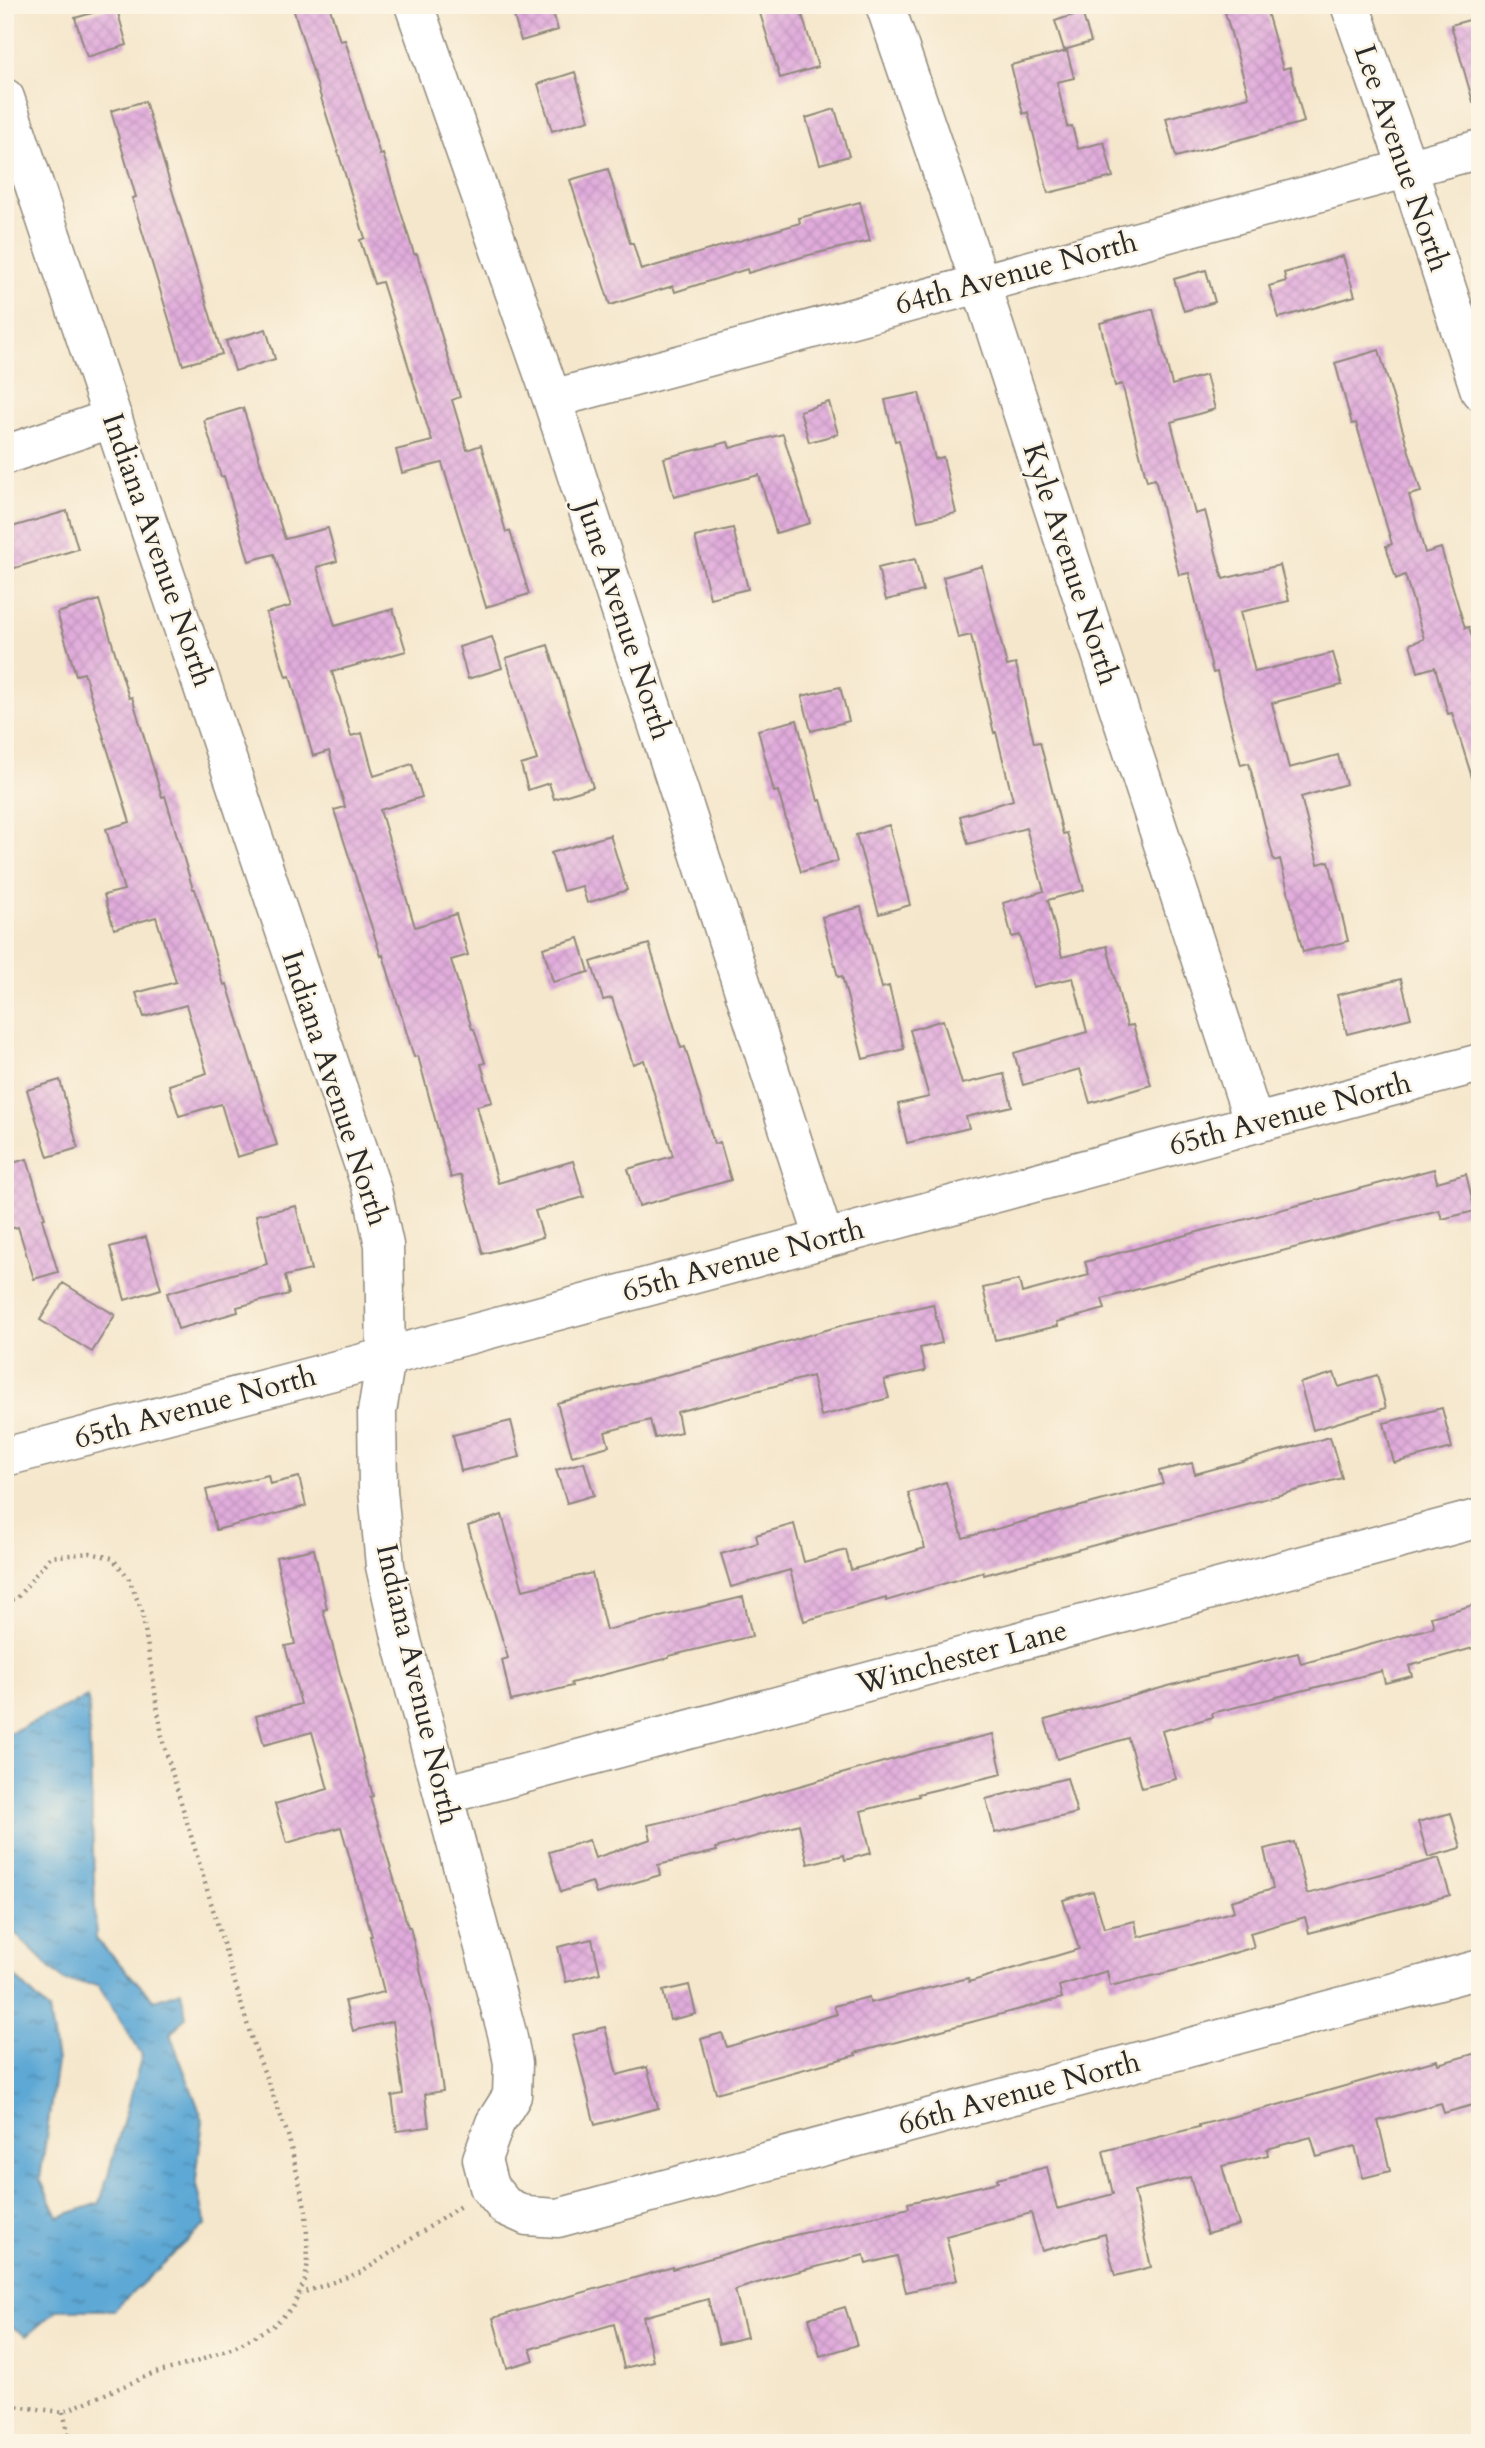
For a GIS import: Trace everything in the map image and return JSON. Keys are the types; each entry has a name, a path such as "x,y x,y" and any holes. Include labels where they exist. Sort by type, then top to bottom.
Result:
{"street":[{"name":"June Avenue North","path":"414,5 552,398 824,1238"},
{"name":"Kyle Avenue North","path":"885,5 980,283 1254,1123"},
{"name":"Lee Avenue North","path":"1350,5 1408,169 1480,391"},
{"name":"Indiana Avenue North","path":"5,98 373,1190 384,1245 386,1357 377,1412 378,1490 385,1566 402,1641 513,2063 512,2096 495,2123 482,2159 489,2187"},
{"name":"64th Avenue North","path":"552,398 1480,149"},
{"path":"5,454 113,418"},
{"name":"65th Avenue North","path":"5,1457 1480,1063"},
{"name":"Winchester Lane","path":"444,1795 1480,1518"},
{"name":"66th Avenue North","path":"489,2187 505,2206 527,2216 558,2218 1480,1969"}],"path":[{"path":"5,1602 16,1599 51,1557 90,1553 112,1558 128,1577 142,1611 166,1755 252,2040 288,2136 306,2211 308,2262 305,2280 293,2307 274,2325 241,2344 196,2362 152,2374 63,2412 5,2404"},
{"path":"299,2294 362,2272 489,2187"},
{"path":"63,2412 71,2443"}],"water":[{"path":"88,1697 96,1939 154,2000 181,1991 186,2017 170,2034 203,2120 196,2180 206,2224 114,2310 57,2310 26,2336 5,2322 5,1967 49,2011 57,2062 40,2179 58,2217 100,2203 142,2055 98,1985 64,1981 5,1924 5,1735"}],"building":[{"path":"292,5 329,5 340,41 345,40 380,155 383,154 414,254 417,254 460,397 452,400 467,450 481,445 506,532 510,531 529,594 486,607 442,463 402,473 396,450 432,441 382,282 374,284 360,240 365,238"},
{"path":"511,5 551,5 558,30 521,41"},
{"path":"774,5 799,5 818,67 780,78 759,10"},
{"path":"1223,5 1265,5 1283,69 1290,67 1304,122 1176,157 1166,118 1249,97"},
{"path":"116,6 127,45 87,57 75,18"},
{"path":"1082,12 1091,42 1064,50 1055,21"},
{"path":"1480,17 1480,101 1473,102 1451,25"},
{"path":"1067,51 1074,78 1057,82 1067,127 1072,126 1078,149 1104,142 1113,177 1048,193 1028,112 1023,114 1011,65"},
{"path":"575,72 589,120 552,131 538,84"},
{"path":"145,101 222,354 183,365 132,198 136,197 111,111"},
{"path":"835,109 849,156 820,164 806,118"},
{"path":"608,169 641,270 800,223 799,218 860,202 870,241 748,273 747,269 675,292 673,286 610,305 570,180"},
{"path":"1343,256 1355,296 1279,318 1269,286 1286,281 1284,273"},
{"path":"1206,270 1215,302 1184,311 1174,279"},
{"path":"1153,309 1172,385 1206,375 1215,409 1171,422 1195,514 1205,511 1223,579 1280,565 1289,601 1240,612 1255,672 1333,653 1342,685 1272,703 1289,768 1338,755 1346,784 1301,797 1318,864 1329,861 1348,941 1303,952 1280,859 1274,861 1249,763 1241,765 1217,672 1213,673 1189,573 1179,575 1155,479 1147,481 1122,384 1115,386 1100,323"},
{"path":"266,329 275,359 235,371 226,341"},
{"path":"1379,350 1421,492 1409,495 1425,553 1441,548 1465,628 1469,627 1480,666 1480,783 1474,784 1452,713 1448,714 1435,667 1418,672 1410,644 1424,639 1405,575 1396,579 1386,546 1392,544 1356,423 1352,424 1335,363"},
{"path":"919,393 935,459 943,457 956,513 918,521 899,440 895,441 885,400"},
{"path":"829,402 838,434 809,442 800,411"},
{"path":"243,408 285,539 328,528 337,561 317,567 335,626 393,609 406,651 332,672 351,736 362,733 374,776 412,764 422,797 380,810 415,927 456,914 468,955 451,960 485,1063 481,1064 492,1102 477,1106 498,1183 573,1161 584,1197 535,1211 543,1237 483,1254 461,1175 451,1178 418,1056 414,1057 334,810 345,807 329,751 313,756 290,676 286,677 266,613 291,606 274,554 249,561 204,420"},
{"path":"783,434 810,523 776,533 759,475 674,497 664,458 728,442 730,448"},
{"path":"67,511 78,549 5,571 5,529"},
{"path":"733,528 748,589 710,598 695,537"},
{"path":"915,559 923,591 886,600 878,568"},
{"path":"982,566 1007,666 1016,664 1034,743 1040,742 1063,834 1067,833 1084,890 1048,900 1062,957 1107,946 1127,1026 1133,1025 1151,1085 1090,1103 1080,1069 1023,1085 1014,1053 1087,1032 1073,978 1033,987 1020,935 1012,937 1003,903 1044,891 1026,828 968,844 960,816 1013,800 971,635 958,638 943,577"},
{"path":"99,600 162,797 165,796 224,985 227,984 277,1145 237,1157 221,1104 179,1116 169,1085 207,1073 186,1005 144,1017 136,993 176,982 156,917 114,929 104,895 124,890 106,829 130,822 84,673 76,675 57,613"},
{"path":"492,637 502,668 468,679 459,647"},
{"path":"548,645 593,787 554,799 549,783 528,790 521,765 537,760 506,658"},
{"path":"840,687 849,721 811,731 802,696"},
{"path":"797,720 818,801 821,800 838,861 801,872 778,791 774,792 758,730"},
{"path":"889,825 910,905 879,914 856,835"},
{"path":"610,835 627,890 587,903 582,886 563,891 551,853"},
{"path":"861,907 882,988 889,986 904,1049 863,1059 842,976 838,977 822,917"},
{"path":"579,938 589,972 553,982 543,948"},
{"path":"649,944 681,1048 685,1047 714,1144 720,1142 731,1180 639,1206 628,1169 673,1156 644,1060 633,1064 612,998 603,1000 591,962"},
{"path":"1401,979 1411,1018 1347,1034 1337,995"},
{"path":"943,1020 962,1084 1004,1074 1012,1106 966,1117 969,1128 907,1143 898,1104 929,1097 910,1030"},
{"path":"60,1080 78,1148 48,1157 27,1090"},
{"path":"27,1159 58,1272 34,1279 18,1227 9,1229 5,1216 5,1165"},
{"path":"1434,1169 1437,1182 1466,1174 1475,1211 1442,1219 1439,1210 1175,1279 1102,1299 1105,1309 1057,1322 1058,1326 995,1340 983,1288 1019,1280 1022,1293 1089,1275 1085,1262"},
{"path":"296,1206 311,1270 285,1276 289,1294 237,1307 238,1312 178,1329 167,1293 267,1264 256,1215"},
{"path":"146,1237 161,1289 125,1300 110,1247"},
{"path":"63,1283 115,1315 92,1352 40,1320"},
{"path":"933,1304 942,1343 920,1348 925,1371 884,1380 889,1398 821,1416 812,1376 677,1412 681,1432 655,1438 650,1420 605,1432 609,1446 572,1456 557,1403 724,1360 850,1323"},
{"path":"1334,1373 1339,1387 1377,1375 1386,1408 1313,1430 1300,1383"},
{"path":"1442,1408 1452,1448 1394,1463 1384,1423"},
{"path":"511,1421 520,1457 461,1471 453,1435"},
{"path":"1330,1437 1342,1478 804,1621 790,1570 731,1587 721,1554 758,1543 756,1535 794,1524 804,1562 846,1550 851,1570 925,1548 908,1493 946,1482 963,1538 1163,1484 1159,1471 1192,1463 1195,1474"},
{"path":"584,1462 594,1495 567,1503 556,1470"},
{"path":"268,1475 270,1484 299,1477 306,1506 216,1530 206,1490"},
{"path":"502,1515 523,1590 592,1573 606,1630 743,1597 752,1636 669,1656 571,1683 572,1686 511,1701 502,1660 508,1658 468,1526"},
{"path":"314,1549 327,1609 323,1610 373,1796 370,1797 410,1927 434,2028 443,2091 425,2094 429,2127 397,2131 392,2096 403,2094 393,2021 353,2031 345,2001 384,1992 372,1936 341,1827 287,1843 275,1804 328,1789 312,1732 264,1745 256,1716 301,1704 285,1646 295,1644 276,1557"},
{"path":"1480,1603 1480,1646 1409,1666 1412,1676 1385,1683 1382,1671 1212,1713 1213,1717 1162,1731 1176,1779 1142,1788 1128,1738 1057,1759 1045,1720 1298,1653 1301,1664 1434,1627 1431,1617"},
{"path":"993,1734 1002,1774 861,1811 871,1853 845,1860 844,1855 808,1864 799,1824 716,1848 717,1851 658,1865 660,1875 596,1894 592,1882 561,1892 549,1852 589,1840 595,1858 651,1839 648,1825 708,1812 929,1749"},
{"path":"1067,1778 1077,1813 995,1833 986,1799"},
{"path":"1451,1813 1461,1848 1428,1857 1418,1822"},
{"path":"1294,1842 1307,1894 1439,1858 1450,1895 1309,1933 1305,1917 1250,1933 1254,1947 1110,1986 1107,1971 1059,1986 1062,1998 716,2093 701,2039 722,2033 727,2047 837,2014 834,2006 869,1997 870,2003 968,1978 969,1982 1079,1949 1063,1900 1093,1891 1104,1928 1135,1921 1138,1937 1234,1911 1231,1901 1273,1889 1264,1849"},
{"path":"592,1939 600,1973 566,1982 558,1947"},
{"path":"689,1985 696,2014 670,2020 663,1991"},
{"path":"605,2027 617,2075 647,2067 658,2108 595,2125 572,2035"},
{"path":"1480,2052 1480,2103 1444,2113 1441,2103 1378,2121 1390,2171 1363,2178 1355,2146 1317,2157 1311,2137 1267,2149 1268,2155 1222,2166 1239,2225 1207,2234 1190,2177 1134,2191 1151,2267 1115,2276 1105,2234 1042,2251 1031,2213 946,2236 957,2280 906,2292 897,2256 866,2264 864,2255 735,2290 747,2337 719,2344 708,2299 643,2317 653,2361 624,2368 614,2324 530,2349 534,2360 507,2368 493,2318 770,2241 909,2208 908,2203 998,2182 997,2179 1047,2167 1057,2209 1113,2194 1103,2151 1437,2060 1438,2064"},
{"path":"845,2307 857,2345 820,2356 809,2318"}]}
